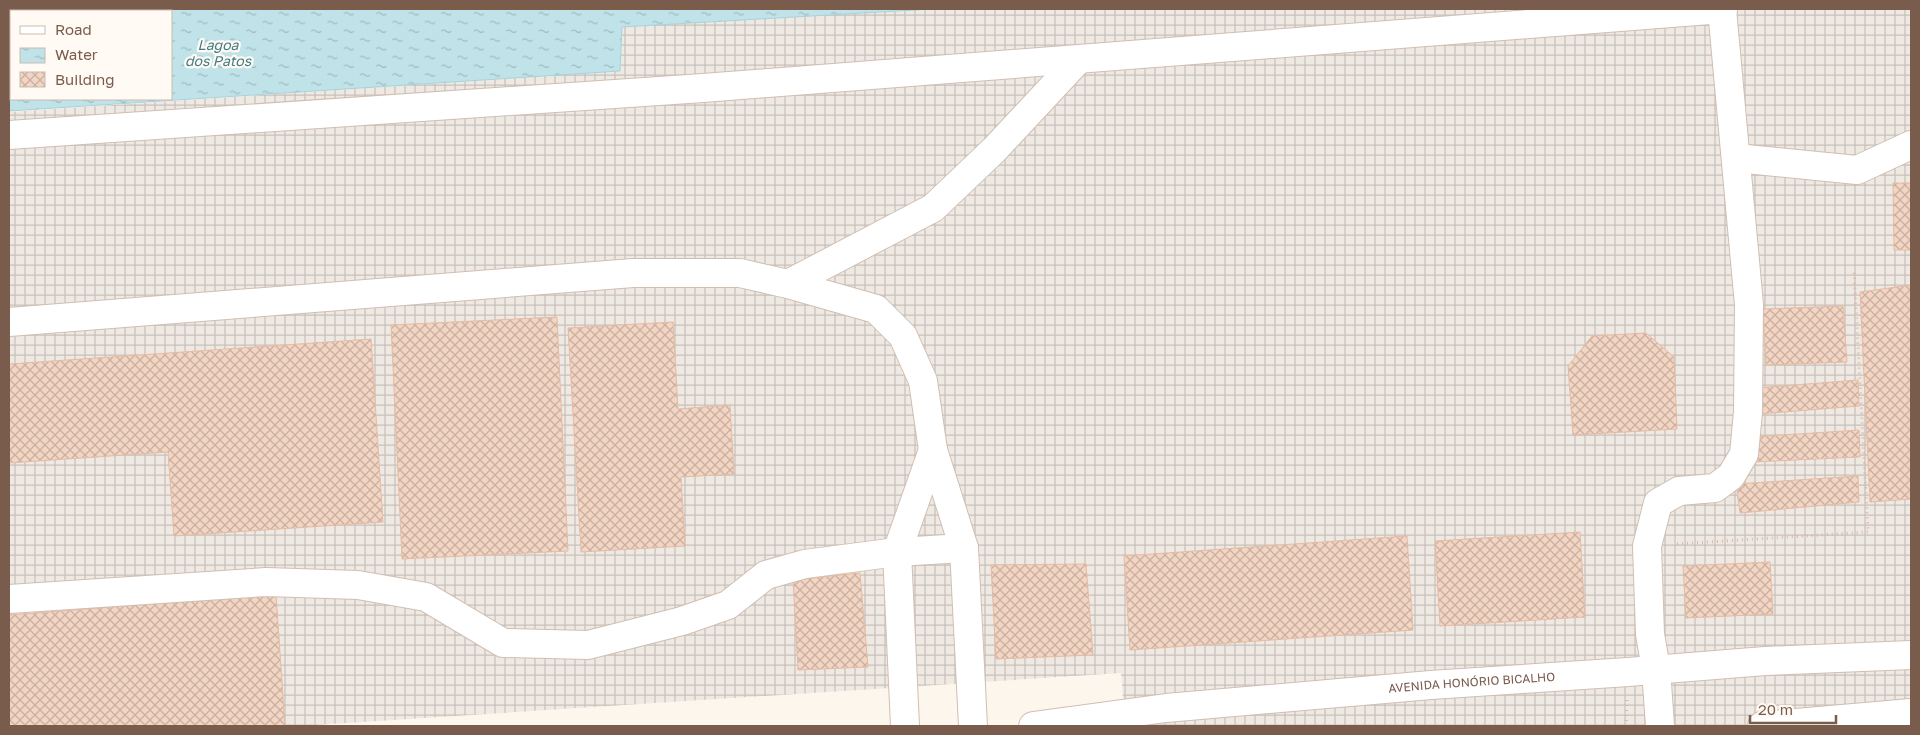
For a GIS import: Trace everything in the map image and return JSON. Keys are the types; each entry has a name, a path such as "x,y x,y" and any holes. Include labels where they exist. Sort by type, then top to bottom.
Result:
{"lane":[{"path":"9,135 703,88 1723,9 1748,305 1748,412 1744,454 1731,476 1715,488 1679,491 1658,503 1647,546 1650,634 1656,669 1660,726"},
{"path":"788,284 933,208 994,150 1078,60"},
{"path":"1736,158 1857,170 1911,145"},
{"path":"9,322 633,273 740,273 876,308 903,336 923,381 933,450 964,548 973,726"},
{"path":"905,726 896,552 933,450"},
{"path":"9,599 266,582 358,585 426,597 503,644 588,645 682,621 728,605 766,574 805,564 896,552 964,548"},
{"name":"AVENIDA HONÓRIO BICALHO","path":"1033,726 1166,708 1431,685 1628,672 1765,660 1911,655"},
{"path":"1762,726 1911,713"}],"path":[{"path":"1647,546 1868,532 1854,272"},
{"path":"1626,726 1628,672"}],"shaded area":[{"path":"932,9 1911,9 1911,726 1125,726 1121,673 300,726 9,726 9,112 620,71 622,27"}],"water":[{"name":"Lagoa dos Patos","path":"9,9 932,9 622,27 620,71 9,111"}],"building":[{"path":"1893,183 1911,183 1911,250 1894,250"},
{"path":"1911,285 1911,499 1870,502 1860,292"},
{"path":"1843,306 1847,362 1766,365 1763,309"},
{"path":"557,317 568,551 402,559 391,325"},
{"path":"673,322 678,409 730,405 734,474 681,477 685,546 581,552 568,328"},
{"path":"1646,333 1674,357 1677,429 1573,435 1568,366 1592,336"},
{"path":"371,339 383,522 174,536 168,452 9,463 9,364"},
{"path":"1858,380 1859,406 1759,414 1756,388"},
{"path":"1859,430 1860,457 1752,462 1751,437"},
{"path":"1858,476 1859,502 1740,513 1736,484"},
{"path":"1580,532 1585,617 1440,626 1435,541"},
{"path":"1407,536 1413,630 1130,650 1124,556"},
{"path":"1770,562 1773,614 1686,618 1683,566"},
{"path":"1086,564 1093,655 996,659 991,565"},
{"path":"860,573 868,667 798,670 793,580"},
{"path":"276,594 285,726 9,726 9,615"}]}
